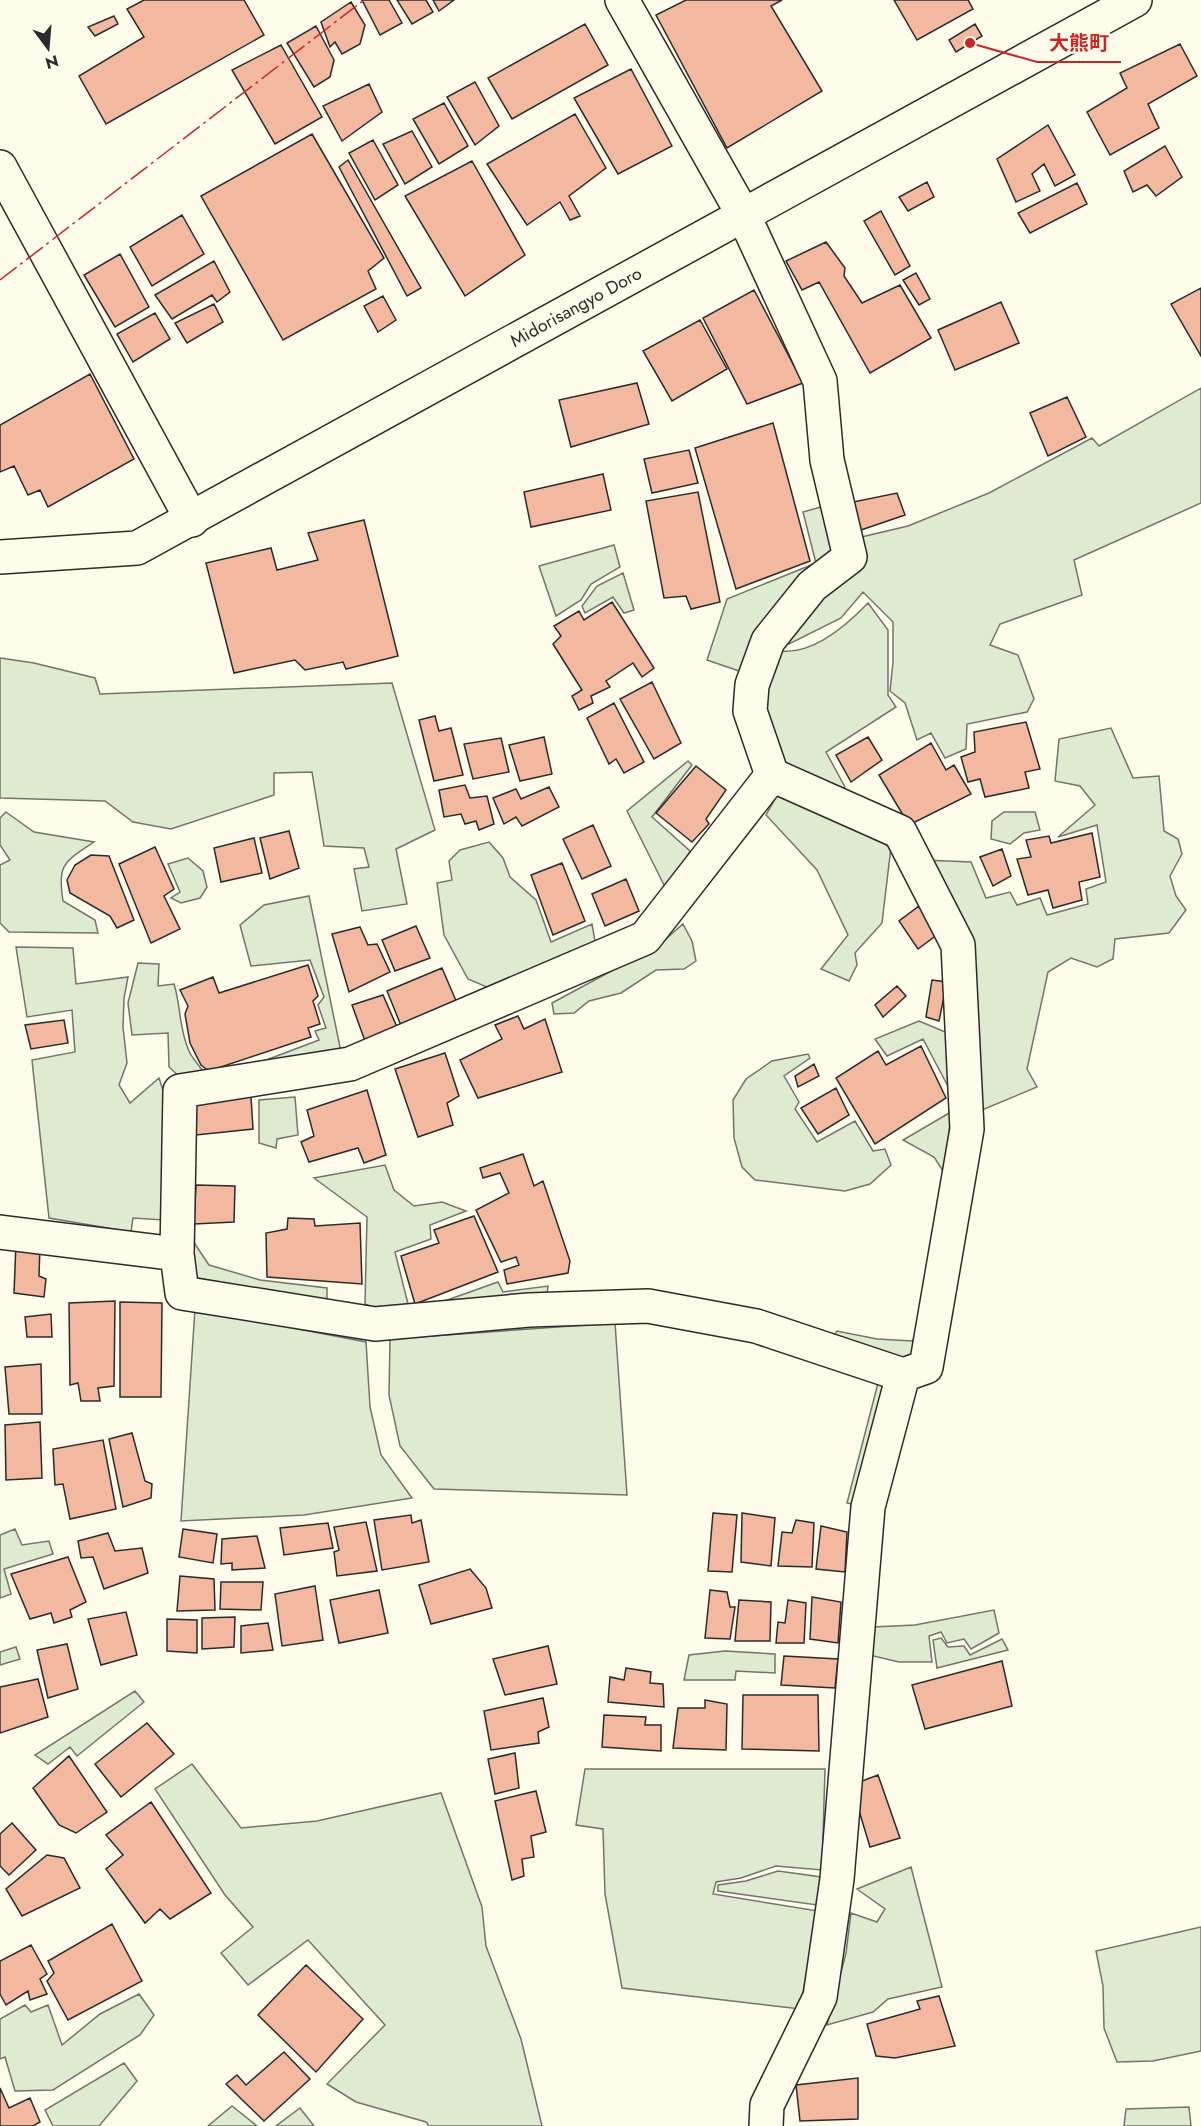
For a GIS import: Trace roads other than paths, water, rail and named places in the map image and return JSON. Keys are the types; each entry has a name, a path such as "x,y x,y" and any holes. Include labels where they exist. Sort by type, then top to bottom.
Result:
{"street":[{"path":"622,0 744,216 820,381 827,460 850,557 812,586 768,641 752,685 750,711 772,776 900,832 958,945 967,1129 926,1367 903,1375 756,1326 648,1306 529,1310 375,1324 182,1293 177,1254 180,1091 350,1064 645,938 772,776"},
{"name":"Midorisangyo Doro","path":"0,557 137,548 192,520 1135,0"},
{"path":"0,167 192,520"},
{"path":"0,1232 177,1254"},
{"path":"766,2126 767,2105 820,1997 837,1880 868,1507 903,1375"}],"place":[{"name":"大熊町","path":"970,43"}]}
